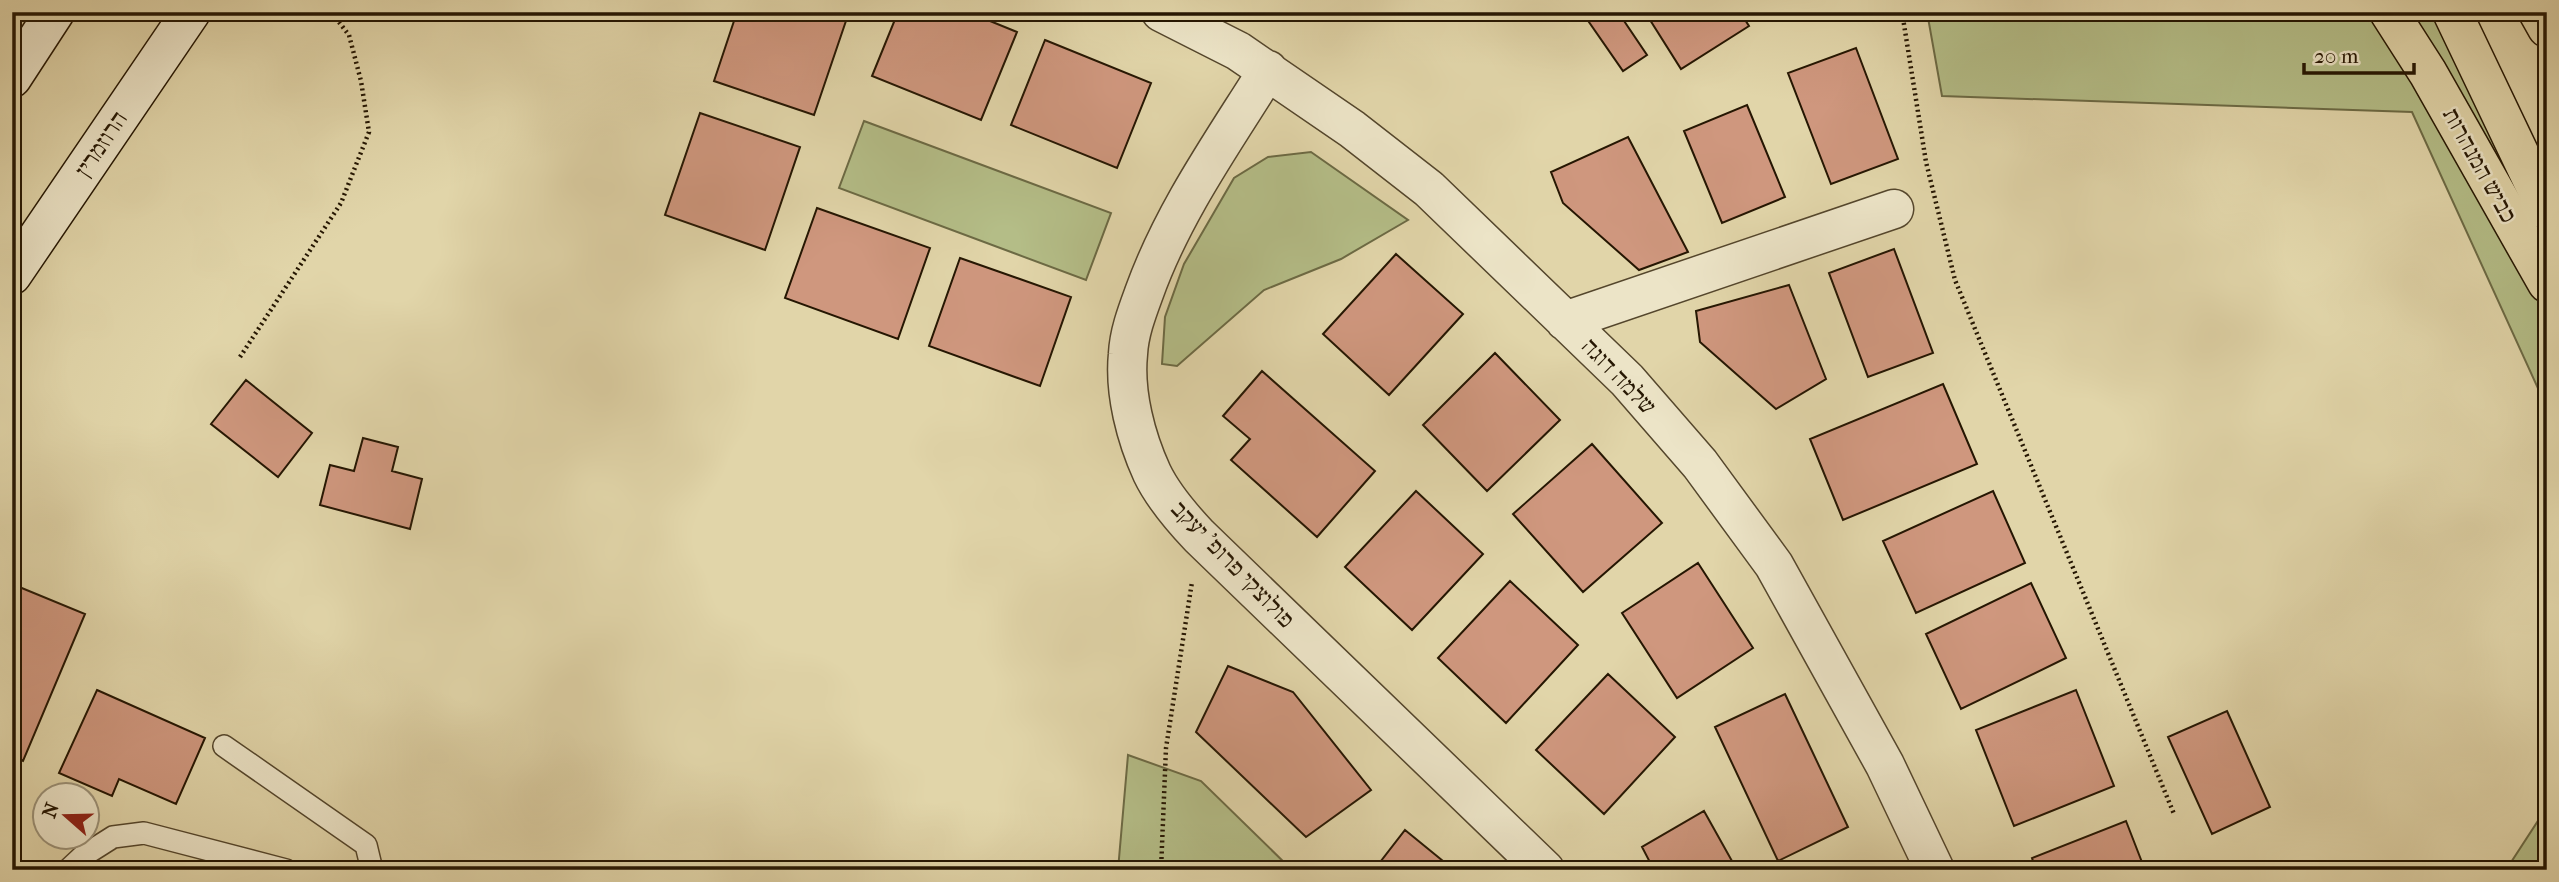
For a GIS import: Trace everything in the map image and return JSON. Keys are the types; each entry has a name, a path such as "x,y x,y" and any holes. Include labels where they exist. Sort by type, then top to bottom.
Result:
{"highway":[{"name":"כביש המנהרות","path":"2389,12 2428,73 2547,283"},
{"path":"2452,12 2547,211"},
{"path":"2539,12 2547,28"}],"street":[{"path":"12,78 55,12"},
{"name":"הרוזמרין","path":"12,275 191,12"},
{"name":"שלמה דוגה","path":"1161,12 1238,51 1353,128 1429,189 1626,380 1700,464 1774,565 1885,765 1935,870"},
{"name":"פולוצקי פרופ' יעקב","path":"1268,71 1178,214 1154,265 1136,315 1128,354 1129,391 1136,429 1152,474 1169,501 1199,536 1545,870"},
{"path":"1565,321 1894,209"}],"lane":[{"path":"224,746 366,845 372,870"},
{"path":"68,870 83,856 113,837 144,833 286,870"}],"path":[{"path":"240,357 341,203 369,132 361,81 349,35 331,12"},
{"path":"1902,12 1926,162 1955,280 2174,814"},
{"path":"1161,870 1166,748 1199,536"}],"green space":[{"path":"1927,12 2435,12 2547,254 2547,408 2412,112 1942,96"},
{"path":"864,121 1111,213 1086,280 839,188"},
{"path":"1311,152 1408,220 1341,259 1264,290 1177,366 1162,364 1165,317 1184,264 1234,178 1268,157"},
{"path":"1128,755 1201,781 1292,870 1118,870"},
{"path":"2547,807 2547,870 2506,870"}],"building":[{"path":"737,12 849,12 814,115 714,81"},
{"path":"898,12 968,12 1017,32 981,120 872,76"},
{"path":"1582,12 1618,12 1647,55 1623,71"},
{"path":"1645,12 1740,12 1749,26 1681,69"},
{"path":"1045,40 1151,83 1117,168 1011,125"},
{"path":"1856,48 1898,159 1831,184 1788,73"},
{"path":"1747,105 1785,197 1722,223 1684,131"},
{"path":"700,113 800,147 765,250 665,215"},
{"path":"1628,137 1688,252 1639,270 1563,203 1551,172"},
{"path":"817,208 930,248 898,339 785,298"},
{"path":"1894,249 1933,353 1868,377 1829,273"},
{"path":"1396,254 1463,314 1389,395 1323,334"},
{"path":"960,258 1071,297 1040,386 929,346"},
{"path":"1789,285 1826,379 1776,409 1700,342 1696,311"},
{"path":"1495,353 1560,420 1487,491 1423,425"},
{"path":"1262,371 1375,471 1317,537 1231,460 1250,439 1223,416"},
{"path":"246,380 312,433 278,477 211,424"},
{"path":"1943,384 1977,464 1843,520 1810,439"},
{"path":"363,438 398,447 392,471 422,479 410,529 320,505 330,465 354,471"},
{"path":"1592,444 1662,523 1583,592 1513,514"},
{"path":"1416,491 1483,554 1412,630 1345,567"},
{"path":"1993,491 2025,563 1916,613 1883,541"},
{"path":"1698,563 1753,648 1677,698 1622,613"},
{"path":"1510,581 1578,645 1506,723 1438,658"},
{"path":"2031,583 2066,658 1961,709 1926,634"},
{"path":"12,584 85,614 23,761 12,756"},
{"path":"1228,666 1293,692 1371,790 1306,837 1196,732"},
{"path":"1608,674 1675,737 1604,814 1536,750"},
{"path":"97,690 205,738 176,804 119,779 112,796 102,792 102,780 75,780 59,773"},
{"path":"2076,690 2114,786 2014,826 1976,730"},
{"path":"1785,694 1848,827 1778,861 1715,727"},
{"path":"2227,711 2270,807 2212,834 2168,737"},
{"path":"1704,811 1737,870 1654,870 1642,847"},
{"path":"2126,821 2145,870 2036,870 2032,858"},
{"path":"1405,830 1454,870 1374,870"}]}
